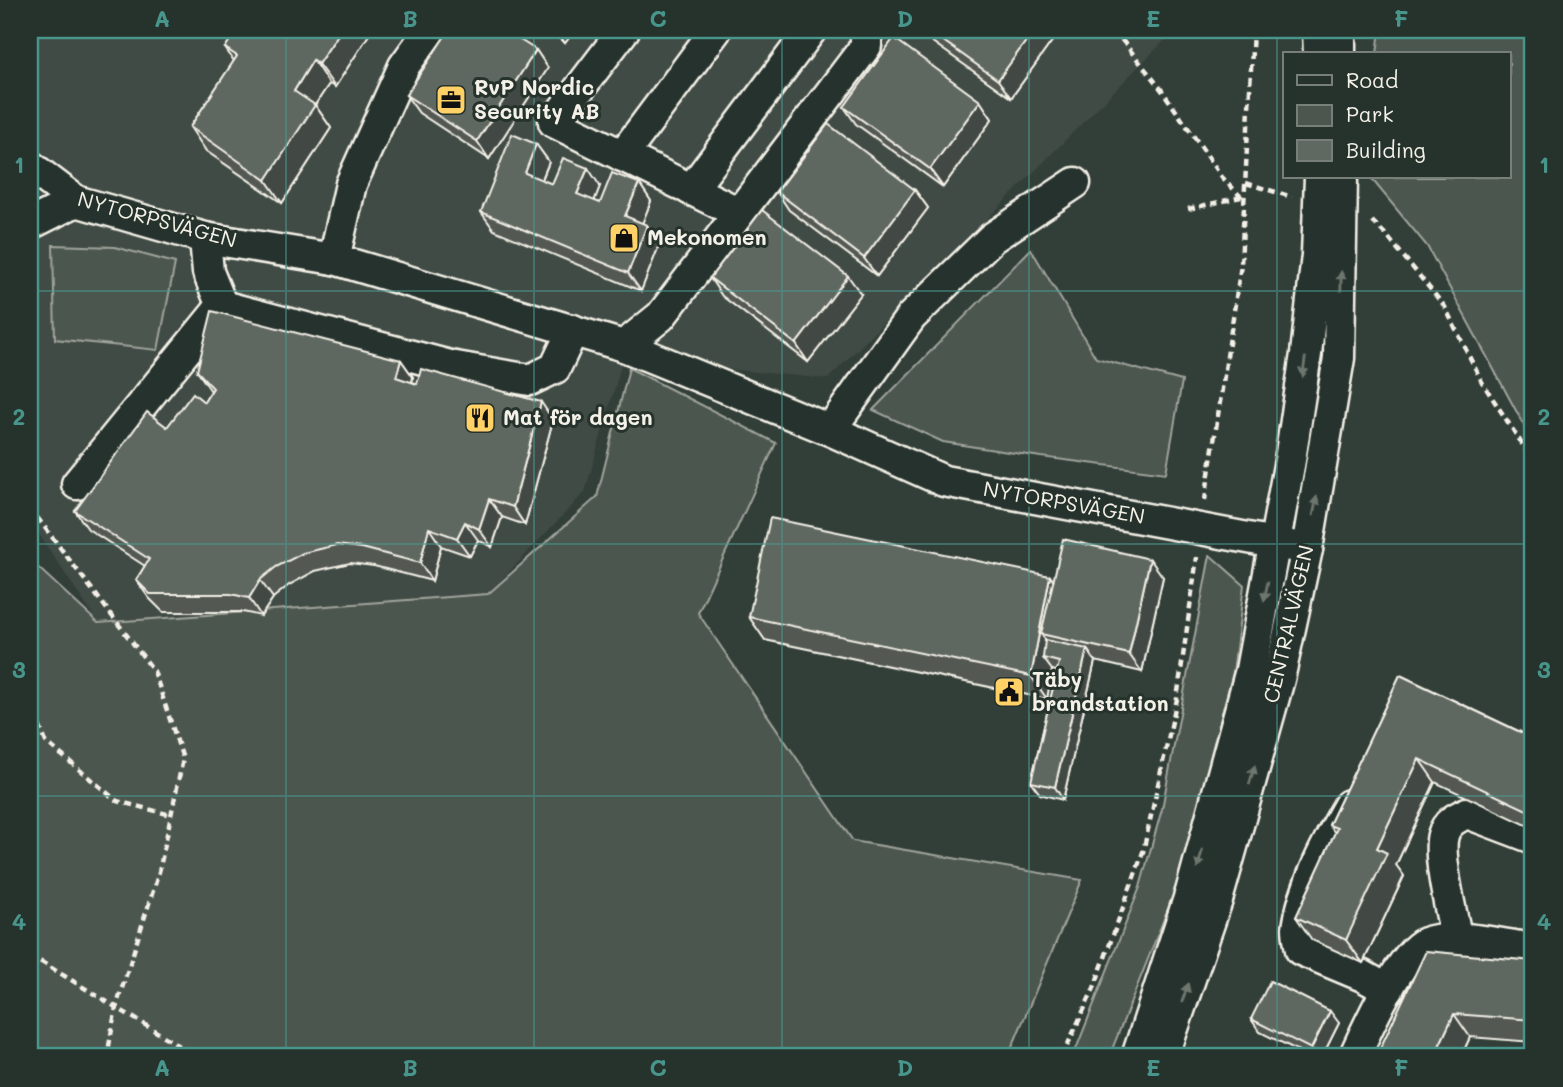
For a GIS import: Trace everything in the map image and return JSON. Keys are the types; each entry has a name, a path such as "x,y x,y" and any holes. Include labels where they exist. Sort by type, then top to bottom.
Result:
{"street":[{"path":"334,259 351,184 404,66 430,30"},
{"path":"624,30 554,122 739,213"},
{"path":"622,156 716,30"},
{"path":"691,190 811,30"},
{"path":"624,346 661,316 866,46 866,30"},
{"path":"1318,30 1319,52"},
{"path":"1340,30 1340,52"},
{"name":"NYTORPSVÄGEN","path":"30,166 76,201 205,238 334,259 624,346 830,430 944,481 1307,548"},
{"name":"CENTRALVÄGEN","path":"1137,1057 1191,892 1248,684 1276,542 1306,354 1318,255 1320,178"},
{"name":"CENTRALVÄGEN","path":"1163,1057 1217,900 1279,679 1307,548 1339,358 1342,178"},
{"path":"830,430 911,317 992,238 1075,183"},
{"path":"30,224 76,201"},
{"path":"205,238 208,272 222,306"},
{"path":"222,306 450,366 530,380 555,368 573,330"},
{"path":"77,484 222,306"},
{"path":"1349,805 1323,852 1307,897 1298,929 1301,950 1363,976 1388,990"},
{"path":"1457,940 1443,859 1443,835 1451,821 1467,813 1533,838"},
{"path":"1354,1057 1388,990 1415,948 1428,942 1457,940 1533,949"}],"path":[{"path":"1114,30 1161,89 1222,177 1243,199 1188,209"},
{"path":"1246,183 1295,197"},
{"path":"1366,216 1386,235 1445,307 1482,382 1533,461"},
{"path":"30,508 154,671 183,759 159,872 116,1007 107,1057"},
{"path":"30,703 46,742 117,802 171,815"},
{"path":"30,955 198,1057"}],"shaded area":[{"path":"30,30 1175,30 828,379 623,359 585,492 488,594 98,623 30,521"}],"green space":[{"path":"1380,30 1533,30 1533,442 1427,246 1371,178 1510,178 1510,52 1377,52"},
{"path":"53,245 115,247 175,263 158,350 55,339"},
{"path":"1031,249 1096,358 1182,381 1166,473 943,442 873,410"},
{"path":"629,368 776,443 698,613 853,841 1082,880 1008,1057 30,1057 30,560 98,623 488,594 597,497"},
{"path":"1210,555 1244,585 1233,672 1177,886 1109,1057 1073,1057 1140,887 1162,809"}],"building":[{"path":"236,30 341,30 318,64 313,60 294,91 315,105 266,180 190,127 237,56 225,48"},
{"path":"449,30 504,30 536,50 477,141 406,95"},
{"path":"928,30 1034,30 998,80"},
{"path":"894,38 980,101 930,169 844,107"},
{"path":"828,124 915,190 864,258 777,192"},
{"path":"512,134 536,144 525,173 552,184 563,158 588,168 577,194 600,203 612,173 639,183 625,216 647,225 628,273 481,212"},
{"path":"762,210 848,276 796,344 710,278"},
{"path":"212,311 401,360 396,377 417,384 421,369 541,402 513,507 489,499 479,529 465,522 457,538 429,528 420,563 362,548 337,545 303,553 276,567 260,580 249,598 231,594 150,594 136,580 149,559 75,511 147,412 167,427 193,393 204,402 213,388 197,371"},
{"path":"770,518 1050,576 1031,676 749,617"},
{"path":"1063,539 1150,559 1129,654 1041,634"},
{"path":"1045,640 1087,649 1055,787 1031,782 1059,662 1043,658"},
{"path":"1400,675 1533,738 1533,813 1419,759 1377,848 1387,853 1346,940 1296,917 1337,828 1329,825"},
{"path":"1426,951 1533,961 1533,1020 1454,1014 1434,1057 1376,1057"},
{"path":"1270,981 1330,1011 1311,1049 1251,1019"}],"place":[{"name":"RvP Nordic Security AB","path":"451,100"},
{"name":"Mekonomen","path":"624,238"},
{"name":"Mat för dagen","path":"480,418"},
{"name":"Täby brandstation","path":"1009,692"}]}
